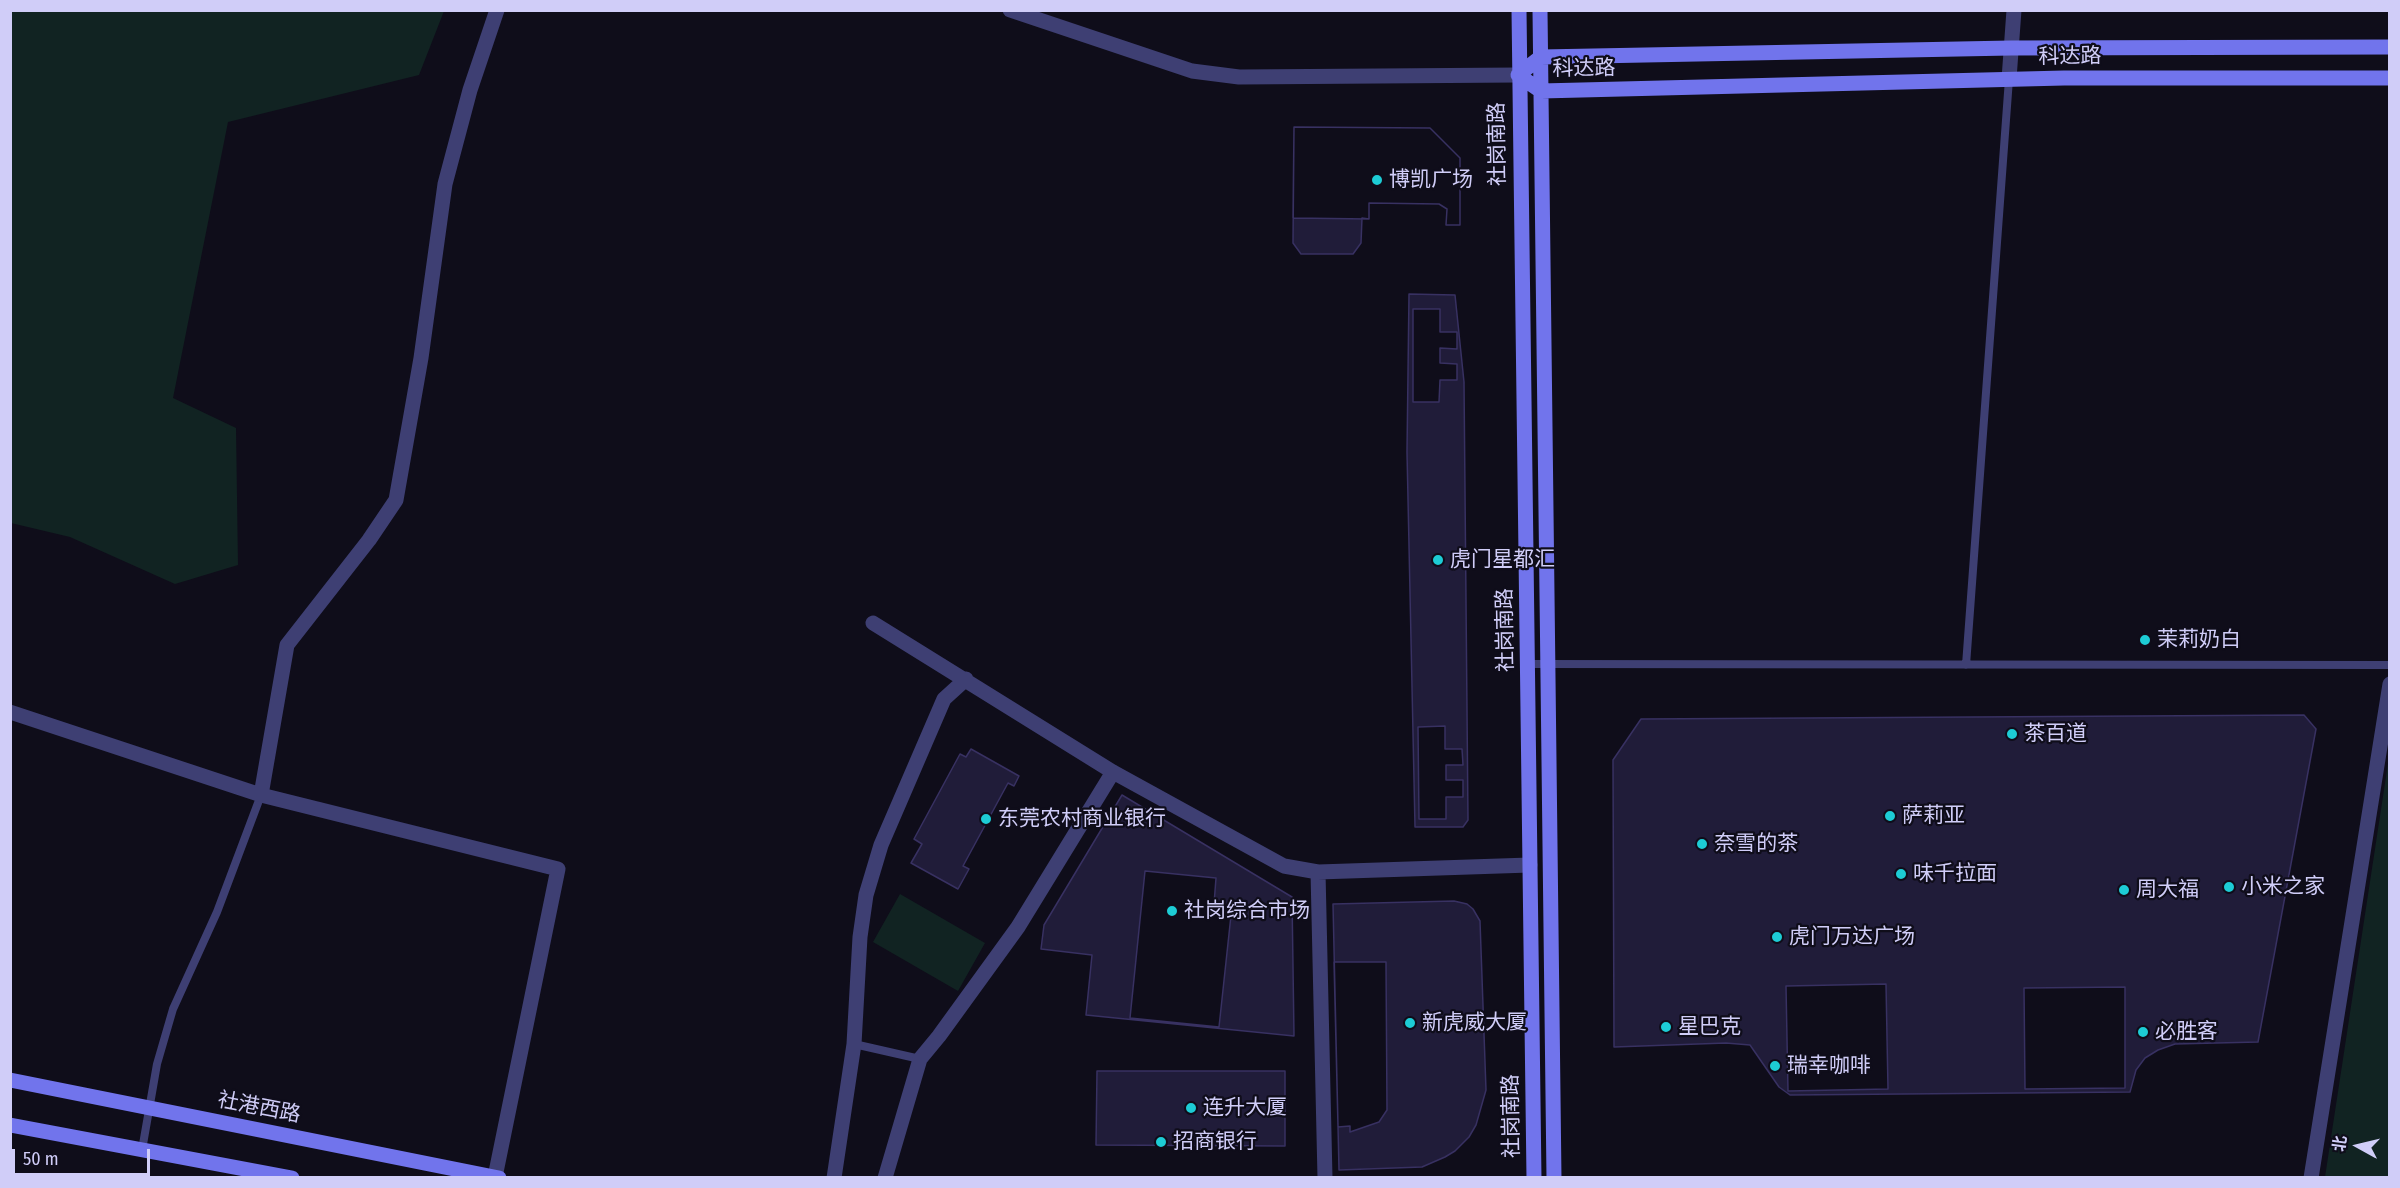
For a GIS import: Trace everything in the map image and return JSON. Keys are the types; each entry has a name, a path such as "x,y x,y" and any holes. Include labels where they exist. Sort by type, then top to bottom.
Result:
{"street":[{"path":"261,795 287,645 369,540 396,500 421,358 445,184 470,90 497,10"},
{"path":"1010,10 1192,71 1239,77 1518,75"},
{"name":"社岗南路","path":"1519,10 1518,75 1534,1178"},
{"name":"社岗南路","path":"1540,10 1554,1178"},
{"path":"2009,79 2014,10"},
{"name":"科达路","path":"2390,47 2011,48 1541,57 1518,75 1541,91 2009,79 2390,78"},
{"path":"873,623 1113,772 1284,866 1318,872 1530,865"},
{"path":"834,1178 854,1044 860,938 869,885 881,845 944,699 966,679"},
{"path":"2311,1178 2390,684"},
{"path":"10,712 261,795 558,869 497,1177"},
{"path":"885,1178 920,1059 1018,927 1113,772"},
{"path":"1318,872 1325,1178"},
{"name":"社港西路","path":"10,1080 497,1177"},
{"path":"10,1125 292,1178"}],"lane":[{"path":"1966,665 2009,79"},
{"path":"1528,664 2390,665"},
{"path":"142,1150 157,1064 173,1009 217,912 261,795"},
{"path":"854,1044 920,1059"}],"shaded area":[{"path":"11,10 444,11 419,75 228,122 173,398 236,428 238,565 175,584 70,537 11,523"},
{"path":"2389,757 2389,1177 2325,1177"},
{"path":"900,894 985,943 958,991 873,942"}],"building":[{"name":"博凯广场","path":"1294,127 1430,128 1460,158 1460,225 1446,225 1447,209 1439,204 1369,203 1369,219 1293,218"},
{"name":"博凯广场","path":"1294,127 1430,128 1460,158 1460,225 1446,225 1447,209 1439,204 1369,203 1369,219 1362,218 1361,243 1353,254 1301,254 1293,243"},
{"name":"虎门星都汇","path":"1409,294 1455,295 1464,382 1468,820 1463,827 1415,827 1407,452"},
{"path":"1413,309 1440,309 1440,332 1457,332 1457,349 1440,348 1440,363 1457,364 1457,380 1440,380 1439,402 1413,402"},
{"path":"2304,715 2316,729 2258,1042 2175,1044 2158,1050 2145,1058 2136,1070 2130,1092 1790,1095 1779,1087 1750,1045 1726,1043 1614,1047 1613,760 1641,719"},
{"path":"1445,726 1445,749 1462,749 1463,765 1446,765 1446,780 1463,780 1463,797 1446,797 1446,819 1419,819 1418,727"},
{"path":"971,749 1019,776 1014,786 1008,783 963,866 969,869 958,889 911,863 922,844 914,839 960,754 966,757"},
{"name":"社岗综合市场","path":"1122,795 1292,897 1294,1036 1086,1015 1092,955 1041,949 1044,925"},
{"path":"1145,871 1216,878 1214,904 1232,906 1219,1027 1130,1018"},
{"name":"新虎威大厦","path":"1454,901 1467,904 1480,921 1486,1090 1476,1125 1469,1137 1455,1151 1422,1167 1339,1170 1333,904"},
{"path":"1334,962 1386,962 1387,1110 1379,1122 1350,1132 1350,1126 1338,1127"},
{"path":"1886,984 1888,1089 1788,1091 1786,986"},
{"path":"2125,987 2125,1088 2025,1089 2024,988"},
{"name":"连升大厦","path":"1097,1071 1285,1071 1285,1146 1096,1145"}],"place":[{"name":"博凯广场","path":"1377,180"},
{"name":"虎门星都汇","path":"1438,560"},
{"name":"茉莉奶白","path":"2145,640"},
{"name":"茶百道","path":"2012,734"},
{"name":"萨莉亚","path":"1890,816"},
{"name":"东莞农村商业银行","path":"986,819"},
{"name":"奈雪的茶","path":"1702,844"},
{"name":"味千拉面","path":"1901,874"},
{"name":"小米之家","path":"2229,887"},
{"name":"周大福","path":"2124,890"},
{"name":"社岗综合市场","path":"1172,911"},
{"name":"虎门万达广场","path":"1777,937"},
{"name":"新虎威大厦","path":"1410,1023"},
{"name":"星巴克","path":"1666,1027"},
{"name":"必胜客","path":"2143,1032"},
{"name":"瑞幸咖啡","path":"1775,1066"},
{"name":"连升大厦","path":"1191,1108"},
{"name":"招商银行","path":"1161,1142"}]}
